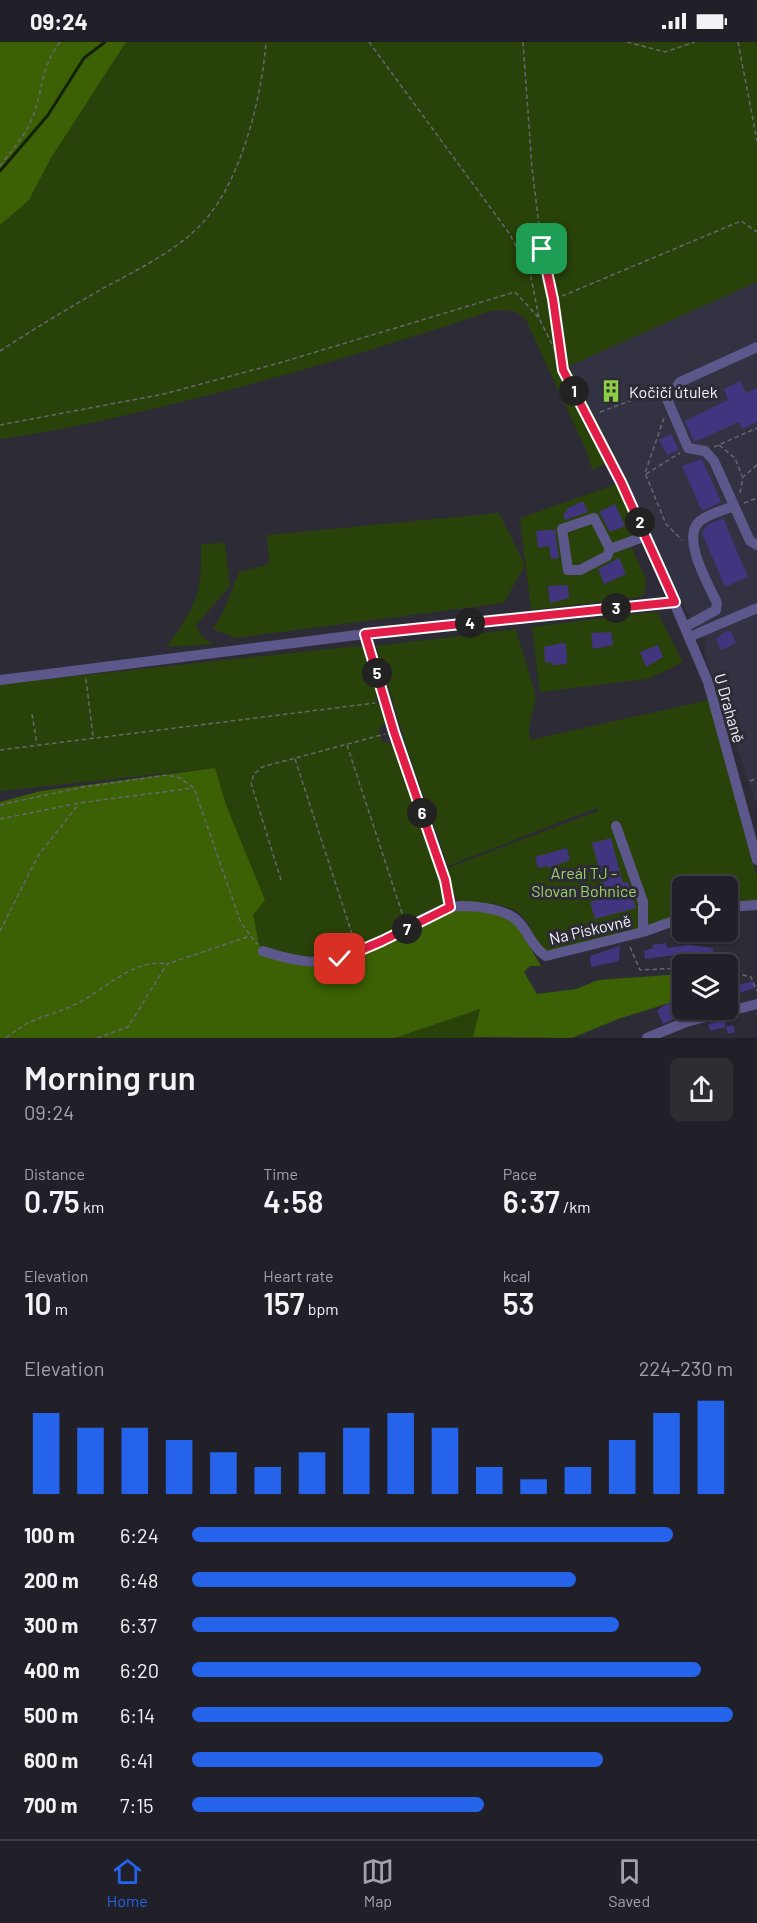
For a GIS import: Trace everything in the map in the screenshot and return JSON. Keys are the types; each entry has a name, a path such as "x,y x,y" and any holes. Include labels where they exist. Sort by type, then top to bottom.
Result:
{"street":[{"path":"757,347 680,382 668,401 688,448 705,451 714,461 737,505 750,541 757,544"},
{"path":"687,632 716,610 717,603 693,545 695,527 700,521 737,505"},
{"path":"594,518 610,549 608,556 580,570 568,570 562,529 594,518"},
{"path":"610,549 645,534"},
{"name":"U Drahaně","path":"645,534 708,682 757,860"},
{"path":"0,680 365,634 675,602"},
{"path":"687,632 757,608"},
{"path":"263,951 288,959 332,960 372,946 450,907 445,880 394,732 365,634"},
{"path":"616,826 643,902 643,932"},
{"path":"738,906 757,905"},
{"name":"Na Pískovně","path":"450,907 490,908 508,914 520,921 536,949 546,956 643,932 672,922"},
{"path":"648,1038 686,1023 757,1004"}],"path":[{"path":"0,166 24,135 33,115 44,67 60,42"},
{"path":"0,351 149,262 188,236 210,214 232,176 252,123 266,42"},
{"path":"369,42 509,233 530,272 539,318 645,534"},
{"path":"523,42 532,168 542,249 553,299 563,370"},
{"path":"627,42 665,52 694,42"},
{"path":"738,42 757,141"},
{"path":"553,299 741,221 757,232"},
{"path":"0,425 164,394 279,363 515,292 539,318"},
{"path":"600,412 654,392 668,401 646,474 666,524 683,541 693,545"},
{"path":"705,451 757,428"},
{"path":"718,445 735,458 743,477 737,505"},
{"path":"646,474 688,448"},
{"path":"743,477 757,465"},
{"path":"737,505 757,498"},
{"path":"86,678 94,737"},
{"path":"0,750 385,702"},
{"path":"32,714 37,745"},
{"path":"280,880 251,783 254,774 262,767 394,732"},
{"path":"347,745 407,928"},
{"path":"295,758 355,943"},
{"path":"0,805 83,786 167,776 180,778 194,788 241,923 263,951"},
{"path":"750,781 757,778"},
{"path":"0,819 79,803 194,788"},
{"path":"0,931 38,856 79,803"},
{"path":"6,1038 25,1023 74,1006 111,981 155,962 167,964 251,935"},
{"path":"632,956 640,970 672,968"},
{"path":"97,1038 128,1027 167,964"},
{"path":"738,974 751,977 755,981 757,991"}],"shaded area":[{"path":"757,282 757,805 704,651 706,640 698,623 690,619 627,480 569,366"}],"green space":[{"path":"0,42 126,42 51,158 29,200 0,225"},
{"path":"126,42 757,42 757,282 569,366 616,459 592,470 588,454 525,318 513,311 494,310 281,376 95,422 0,439 0,225 29,200 51,158"},
{"path":"617,484 639,531 628,539 646,580 644,594 640,597 531,610 520,518"},
{"path":"499,513 525,565 504,603 235,638 213,629 223,612 239,572 269,564 267,535"},
{"path":"225,543 230,586 196,625 202,637 214,644 166,647 191,610 195,600 200,576 201,544"},
{"path":"658,613 683,662 648,679 540,692 532,627"},
{"name":"Areál TJ - Slovan Bohnice","path":"516,629 536,697 529,728 530,740 708,700 757,876 757,900 738,906 738,876 672,876 672,921 632,931 630,926 625,928 626,932 550,952 539,943 524,918 513,909 490,904 459,902 445,869 598,811 596,808 448,866 410,758 376,646"},
{"path":"363,647 379,695 376,700 386,716 385,723 379,729 382,742 396,744 445,896 443,905 362,952 315,962 266,956 259,944 215,768 0,791 0,684"},
{"path":"215,768 226,805 265,900 253,915 259,944 266,956 315,962 362,952 453,910 488,911 513,919 541,966 530,966 524,972 537,994 576,989 598,980 672,975 672,1002 618,1019 572,1038 473,1037 480,1009 395,1038 0,1038 0,802 41,791"},
{"path":"480,1009 473,1038 395,1038"}],"building":[{"name":"Kočičí útulek","path":"613,381 620,397 609,401 602,386"},
{"path":"740,381 746,393 757,388 757,422 742,429 739,422 694,442 685,421 728,400 724,389"},
{"path":"671,434 679,450 667,455 659,440"},
{"path":"702,459 721,502 702,511 682,466"},
{"path":"583,501 588,512 565,520 563,514 567,512 566,509"},
{"path":"615,504 625,526 610,532 599,512"},
{"path":"723,518 748,577 725,587 702,533 707,525"},
{"path":"555,530 559,558 551,559 549,546 538,548 536,531"},
{"path":"619,558 626,574 604,584 598,569"},
{"path":"568,585 569,598 550,603 548,586"},
{"path":"726,631 731,632 736,643 721,650 716,639"},
{"path":"611,632 613,645 593,649 591,633"},
{"path":"566,644 567,664 545,663 544,647"},
{"path":"658,645 663,657 646,667 640,652"},
{"path":"611,838 623,883 628,882 636,908 595,919 590,902 607,897 592,843"},
{"path":"567,848 570,860 548,868 548,866 538,868 535,857"},
{"path":"666,943 667,948 688,945 713,948 712,954 698,954 698,952 645,959 644,951 653,948 652,945"},
{"path":"620,946 619,961 591,967 590,956"},
{"path":"753,981 755,988 738,993 738,985"},
{"path":"669,1003 672,1007 672,1020 663,1024 657,1010"},
{"path":"724,1020 726,1027 710,1031 708,1024"},
{"path":"733,1025 735,1032 728,1034 726,1027"}],"waterway":[{"path":"0,171 48,115 84,58 105,42"}],"place":[{"name":"Kočičí útulek","path":"611,391"}],"route":[{"path":"340,959 450,907 445,880 394,732 365,634 675,602 621,482 563,370 553,299 542,249"}]}
